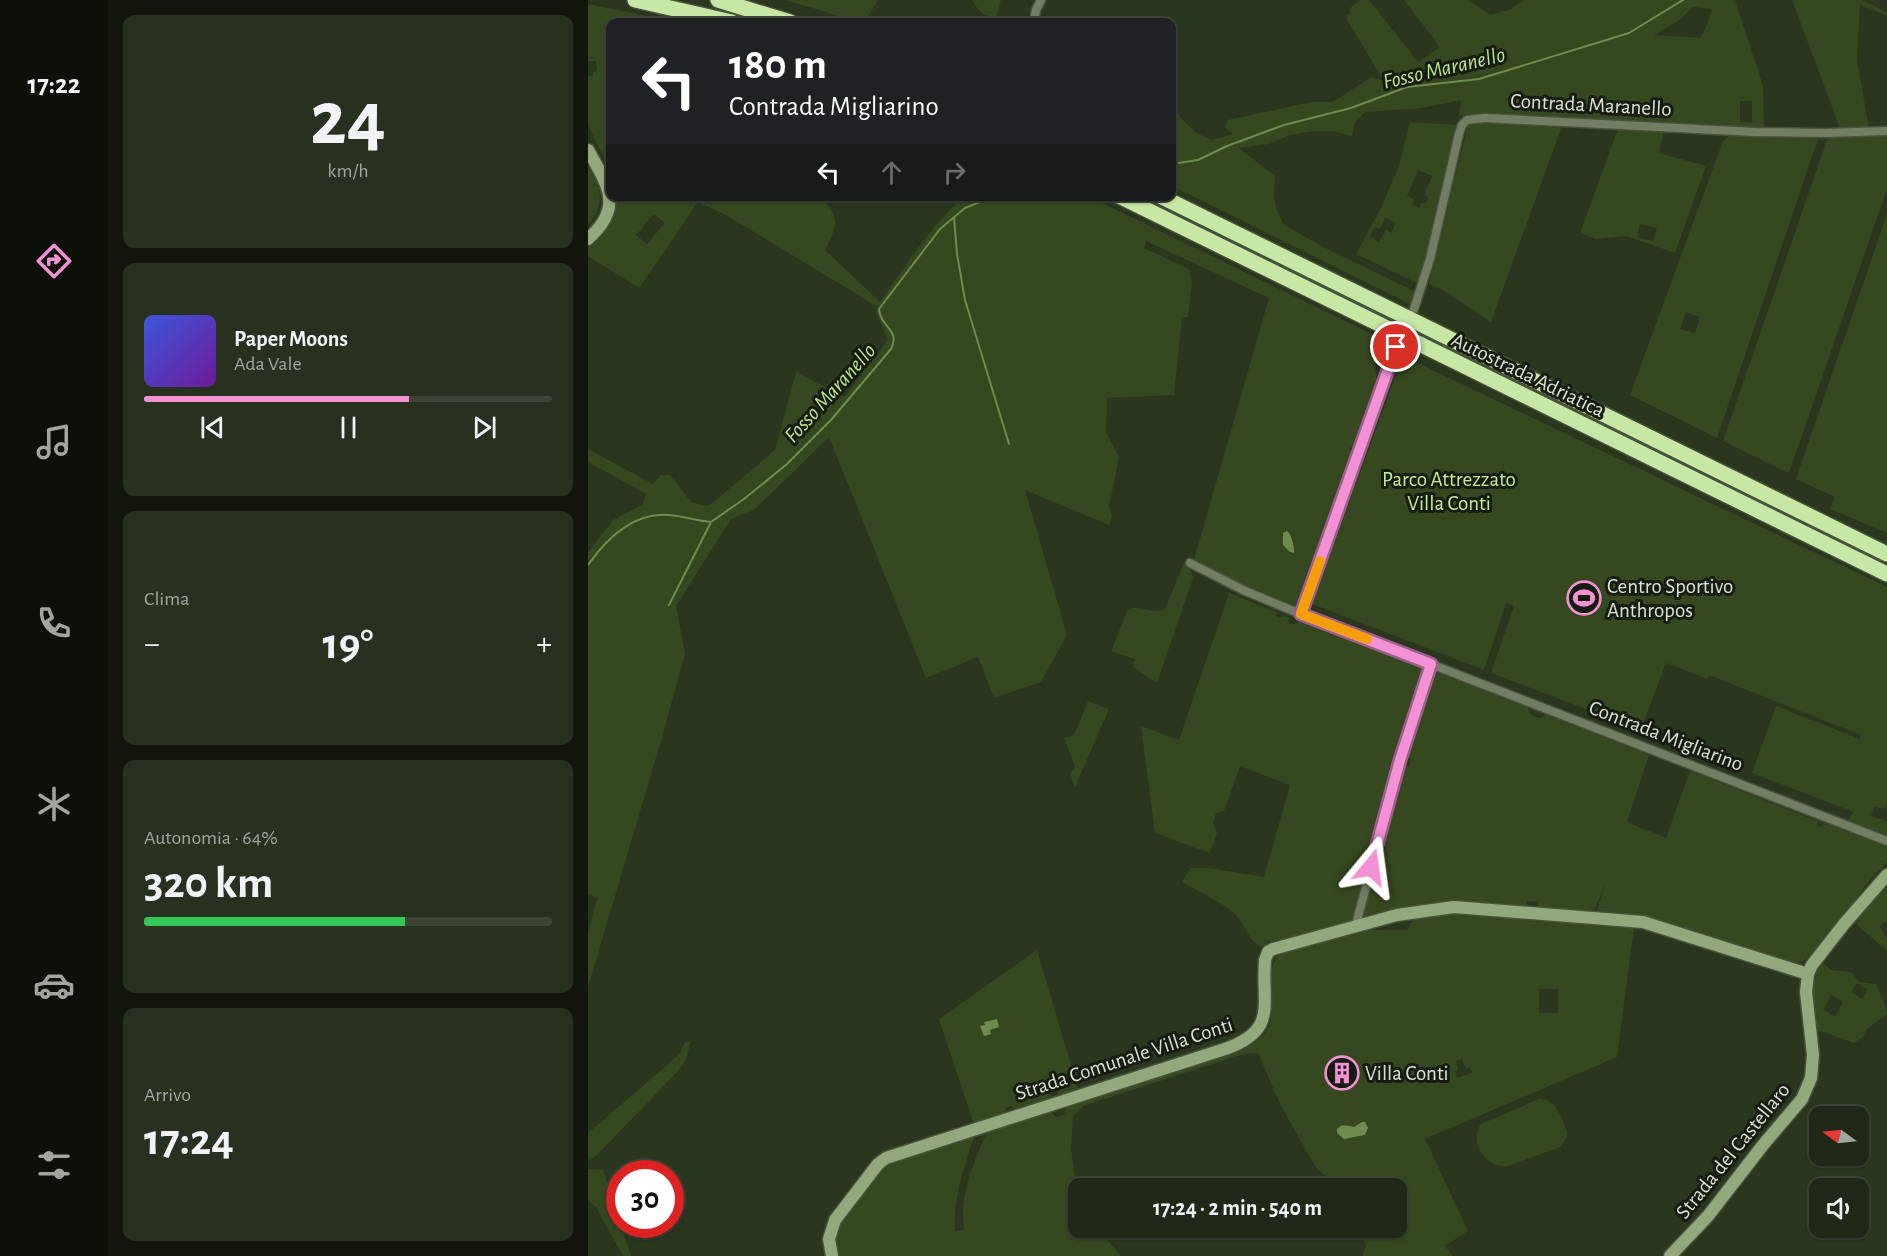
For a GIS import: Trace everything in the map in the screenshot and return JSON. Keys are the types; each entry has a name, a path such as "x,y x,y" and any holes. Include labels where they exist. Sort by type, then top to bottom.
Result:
{"highway":[{"path":"635,0 714,18"},
{"path":"718,0 777,18"},
{"name":"Autostrada Adriatica","path":"1129,201 1887,574"},
{"name":"Autostrada Adriatica","path":"1170,201 1887,554"}],"street":[{"path":"1035,18 1041,0"},
{"name":"Contrada Maranello","path":"1414,309 1422,287 1459,134 1462,125 1467,120 1485,118 1755,132 1887,131"},
{"path":"588,150 606,184"},
{"path":"588,239 604,223 613,201"},
{"path":"1301,614 1396,347"},
{"name":"Contrada Migliarino","path":"1190,564 1243,590 1301,614 1887,841"},
{"path":"1355,928 1400,760 1431,664"},
{"path":"1808,974 1812,965 1844,924 1887,875"},
{"name":"Strada Comunale Villa Conti","path":"832,1256 829,1239 835,1220 884,1159 1237,1045 1252,1035 1261,1024 1265,1008 1265,960 1268,952 1284,946 1397,915 1454,907 1635,921 1808,974"},
{"name":"Strada del Castellaro","path":"1670,1256 1708,1216 1763,1145 1794,1110 1807,1090 1813,1055 1806,992 1808,974"}],"green space":[{"path":"783,0 878,0 867,18 842,18"},
{"path":"972,0 1001,0 996,16 988,16 976,7"},
{"path":"1360,0 1369,0 1418,62 1440,47 1404,0 1468,0 1490,15 1511,9 1524,0 1735,0 1763,86 1764,128 1459,115 1461,100 1421,108 1365,112 1355,122 1352,136 1334,131 1314,131 1290,135 1269,144 1239,148 1275,176 1276,208 1284,225 1327,249 1414,291 1410,304 1176,188 1176,113 1195,132 1211,140 1233,134 1225,128 1228,120 1312,102 1333,102 1371,77 1384,81 1346,18 1350,13 1349,9","holes":["1692,7 1712,9 1700,38 1654,35 1680,20","1740,101 1752,101 1752,123 1740,122"]},
{"path":"1792,0 1862,0 1887,12 1887,16 1860,4 1857,60 1869,128 1840,128"},
{"path":"588,4 658,18 606,18 606,162 588,125 588,76 593,76 593,72 597,71 596,61 588,61"},
{"path":"1410,122 1457,125 1442,197 1419,284 1356,254 1381,208 1399,166","holes":["1418,170 1432,176 1424,195 1429,197 1426,204 1422,202 1420,208 1412,205 1414,199 1407,196","1385,218 1396,223 1391,233 1386,230 1379,242 1370,237 1375,227 1380,229"]},
{"path":"1481,122 1562,126 1491,322 1443,290 1429,284 1468,125"},
{"path":"1618,129 1664,131 1659,153 1706,166 1675,253 1627,236 1596,239 1580,233","holes":["1640,224 1657,228 1653,241 1637,237"]},
{"path":"1731,134 1818,139 1717,438 1630,395 1723,141","holes":["1686,312 1700,317 1695,333 1680,329"]},
{"path":"1887,136 1887,189 1789,473 1723,441 1828,137"},
{"path":"588,160 596,176 600,202 594,218 588,225"},
{"path":"621,201 824,201 834,216 835,222 833,234 825,250 880,302 929,233 960,201 1098,201 1392,344 1386,359 1375,364 1377,385 1355,446 1349,448 1352,455 1297,606 1232,580 1194,560 1269,298 1146,241 1144,248 1189,269 1192,282 1188,317 1182,317 1174,395 1107,398 1106,432 1119,457 1109,507 1112,516 1109,525 1025,490 1067,635 1041,682 994,698 978,657 926,678 829,437 754,510 731,519 676,606 685,654 588,987 588,932 598,897 588,895 588,552 613,520 642,505 646,494 588,462 588,449 653,484 661,475 670,475 692,503 709,506 775,450 796,372 844,397 888,340 876,312 878,307 726,215 698,202 639,288 588,256 588,248 603,233 612,218 616,203","holes":["654,214 665,223 647,244 636,235"]},
{"path":"1887,214 1887,533 1830,509 1835,497 1796,479"},
{"name":"Parco Attrezzato Villa Conti","path":"1403,356 1887,587 1887,802 1885,809 1874,806 1871,816 1887,821 1887,835 1848,820 1854,812 1752,773 1776,706 1860,739 1861,735 1709,675 1707,679 1666,663 1641,730 1491,673 1514,606 1506,603 1484,670 1312,604"},
{"path":"1184,563 1193,578 1157,683 1133,667 1135,659 1111,651 1128,609 1160,611 1165,609"},
{"path":"1229,593 1278,613 1275,614 1278,618 1284,616 1289,618 1289,624 1297,624 1299,621 1425,667 1401,740 1351,925 1294,939 1292,936 1271,945 1271,941 1267,941 1266,947 1260,946 1252,939 1239,918 1230,910 1182,882 1190,868 1209,868 1264,877 1290,785 1240,766 1224,811 1216,813 1213,823 1217,833 1210,853 1155,833 1141,726 1179,740"},
{"path":"1433,671 1528,708 1531,715 1540,718 1546,715 1649,755 1627,822 1666,838 1690,771 1817,821 1817,825 1821,827 1824,823 1887,847 1887,862 1871,879 1813,955 1799,963 1764,954 1762,950 1758,952 1638,916 1596,912 1607,879 1594,912 1539,909 1538,902 1527,901 1524,909 1451,903 1400,908 1360,921 1379,851 1385,850 1386,846 1382,843 1404,765 1409,766 1411,758 1406,757"},
{"path":"1088,701 1109,709 1075,787 1070,774 1075,766 1064,738 1074,735"},
{"path":"1887,886 1887,921 1879,927 1887,938 1887,951 1853,921"},
{"path":"1462,912 1634,927 1617,1057 1425,1139 1468,1231 1445,1246 1453,1256 1362,1256 1366,1246 1363,1238 1407,1238 1407,1178 1328,1178 1315,1166 1280,1104 1258,1053 1243,1054 1083,1106 1073,1116 1071,1148 1075,1178 1068,1178 1068,1238 1106,1238 1121,1256 838,1256 836,1240 841,1223 871,1182 891,1163 902,1157 975,1134 963,1170 956,1206 955,1231 964,1230 963,1210 966,1190 987,1132 1051,1112 1056,1117 1064,1115 1067,1106 1245,1049 1263,1036 1271,1021 1271,971 1279,953 1367,930 1407,930 1416,916","holes":["1539,989 1558,989 1558,1013 1539,1013","1462,1059 1466,1069 1470,1067 1472,1073 1457,1078 1456,1061","1347,1063 1351,1078 1337,1082 1333,1068","1362,1122 1365,1135 1350,1138 1350,1127 1357,1127"]},
{"path":"1037,950 1079,1092 1060,1098 1057,1091 1050,1093 1052,1101 1019,1111 1011,1106 1005,1108 1004,1115 977,1124 973,1121 939,1019"},
{"path":"1822,963 1832,970 1851,972 1859,982 1876,984 1887,1014 1867,1029 1863,1037 1854,1043 1821,1031 1816,1033 1811,988 1812,975","holes":["1857,983 1868,990 1862,999 1851,992","1831,995 1843,1002 1835,1016 1823,1010"]},
{"path":"691,1041 686,1059 678,1071 597,1155 588,1161 588,1133 680,1053 685,1042"},
{"path":"1539,1099 1554,1105 1563,1120 1567,1137 1560,1147 1508,1166 1500,1166 1486,1159 1481,1153 1477,1139 1481,1124"},
{"path":"588,1169 603,1170 606,1179 606,1225 596,1207 588,1200"},
{"path":"613,1238 625,1238 631,1256 623,1256"}],"shaded area":[{"path":"1287,531 1294,553 1283,545 1283,533"},
{"path":"997,1019 999,1027 990,1030 991,1034 984,1036 980,1026 985,1025 984,1022"},
{"path":"1365,1122 1368,1128 1365,1135 1344,1139 1337,1133 1337,1129 1341,1126 1354,1127"}],"waterway":[{"name":"Fosso Maranello","path":"1176,163 1198,160 1227,146 1284,125 1351,108 1407,87 1479,79 1629,33 1683,0"},
{"name":"Fosso Maranello","path":"669,605 711,522 787,464 831,420 891,349 892,333 880,315 879,309 940,229 965,208 982,201"},
{"path":"954,217 957,254 965,300 1009,444"},
{"name":"Fosso Maranello","path":"588,565 604,545 622,529 644,518 669,515 711,522"}],"slow traffic":[{"path":"1320,561 1301,614 1367,639"}],"place":[{"name":"Centro Sportivo Anthropos","path":"1584,598"},
{"name":"Villa Conti","path":"1342,1073"}],"route":[{"path":"1371,867 1400,760 1431,664 1301,614 1396,347"}]}
